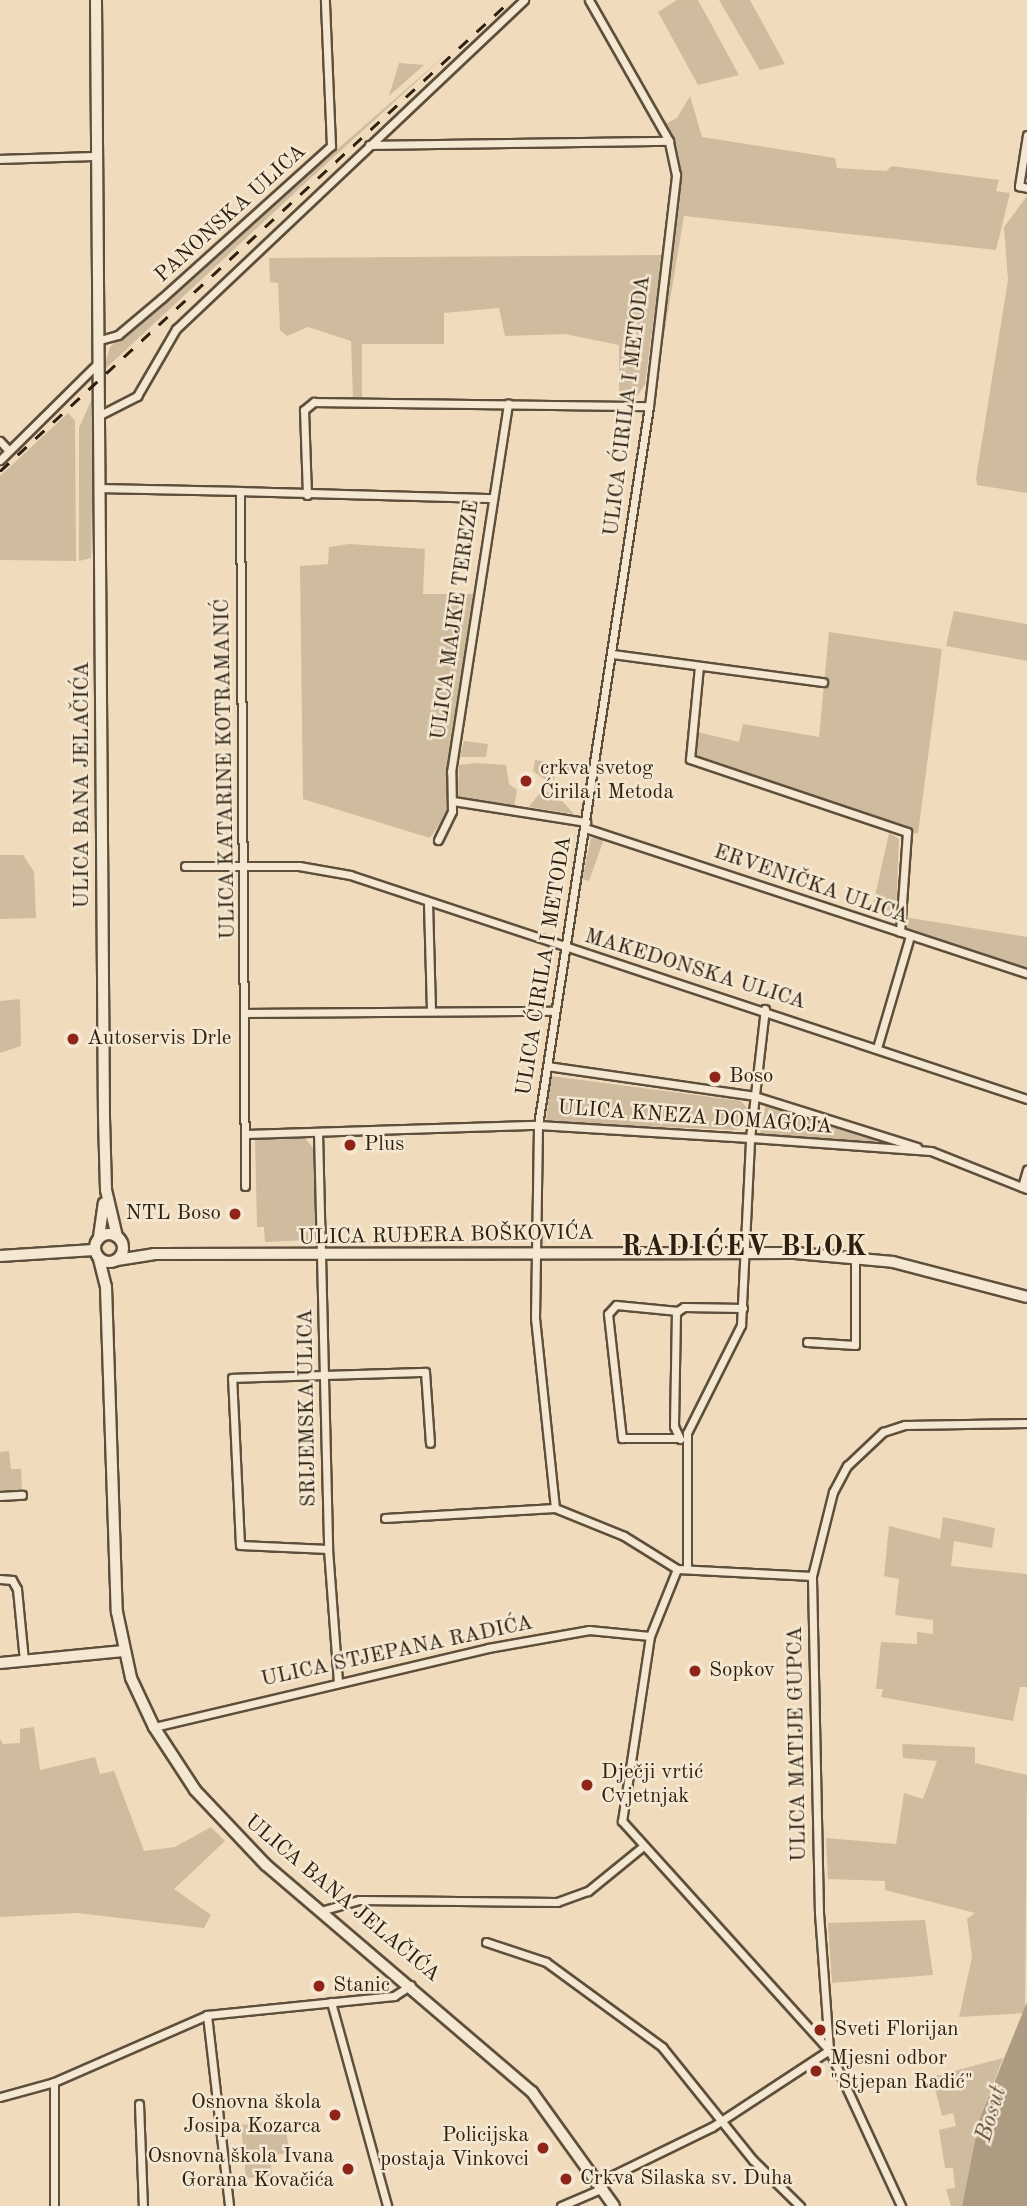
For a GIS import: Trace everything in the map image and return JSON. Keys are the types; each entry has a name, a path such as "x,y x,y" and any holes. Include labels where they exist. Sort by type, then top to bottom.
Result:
{"main road":[{"name":"ULICA BANA JELAČIĆA","path":"96,0 106,1190 97,1254 106,1287 111,1542 122,1651 153,1727 218,1818 532,2092 614,2206"},
{"name":"ULICA BANA JELAČIĆA","path":"106,1190 119,1238 106,1287"},
{"path":"99,1237 119,1238"},
{"name":"ULICA RUĐERA BOŠKOVIĆA","path":"119,1238 154,1254"},
{"name":"ULICA RUĐERA BOŠKOVIĆA","path":"115,1261 154,1254 323,1257 745,1253 855,1258 961,1277 1027,1297"},
{"path":"0,1256 97,1254 115,1261"}],"street":[{"name":"PANONSKA ULICA","path":"100,340 118,335 331,146 325,0"},
{"path":"100,415 137,396 176,328 524,0"},
{"name":"ULICA ĆIRILA I METODA","path":"555,1508 532,1253 538,1125 553,1011 585,825 649,406 676,183 669,141 589,0"},
{"path":"1023,187 1027,135"},
{"path":"369,145 669,141"},
{"path":"0,159 98,156"},
{"path":"0,460 100,362"},
{"path":"307,495 307,404 508,403 649,406"},
{"name":"ULICA MAJKE TEREZE","path":"438,840 453,801 451,772 508,403"},
{"path":"0,441 9,451"},
{"path":"101,488 492,498"},
{"name":"ULICA KATARINE KOTRAMANIĆ","path":"240,492 245,865 245,1186"},
{"path":"612,654 823,682"},
{"path":"699,666 689,755 695,762 906,832 900,932"},
{"name":"ERVENIČKA ULICA","path":"453,801 585,825 1027,973"},
{"name":"MAKEDONSKA ULICA","path":"186,866 245,865 350,876 564,947 765,1009 1027,1099"},
{"path":"428,903 431,1009"},
{"path":"877,1048 910,936"},
{"path":"246,1013 431,1009 553,1011"},
{"path":"687,1568 685,1445 738,1336 743,1308 750,1138 765,1009"},
{"name":"ULICA KNEZA DOMAGOJA","path":"547,1066 754,1096 931,1151 1024,1188"},
{"name":"ULICA KNEZA DOMAGOJA","path":"246,1134 538,1125 931,1151"},
{"name":"SRIJEMSKA ULICA","path":"317,1132 323,1257 328,1549 338,1682"},
{"path":"1024,1188 1027,1170"},
{"path":"807,1342 855,1345 855,1258"},
{"path":"679,1438 622,1438 608,1314 616,1305 678,1311 743,1308"},
{"path":"678,1311 674,1426 685,1445"},
{"path":"328,1549 240,1545 228,1385 238,1375 425,1372 430,1443"},
{"name":"ULICA MATIJE GUPCA","path":"901,2206 829,2050 820,1938 812,1576 833,1492 847,1466 883,1432 905,1425 1027,1423"},
{"path":"0,1496 22,1495"},
{"path":"385,1518 555,1508 601,1525 677,1569 812,1576"},
{"path":"561,2206 724,2119 829,2050 641,1848 621,1812 650,1636 677,1569"},
{"path":"0,1580 12,1580 17,1589 24,1661"},
{"name":"ULICA STJEPANA RADIĆA","path":"153,1727 338,1682 589,1630 650,1636"},
{"path":"0,1663 122,1651"},
{"path":"324,1910 359,1900 557,1902 588,1891 641,1848"},
{"path":"486,1942 546,1962 631,2021 678,2061 724,2119 800,2206"},
{"path":"0,2097 54,2082 207,2015 394,1996 411,1984"},
{"path":"331,2002 387,2206"},
{"path":"207,2015 229,2206"},
{"path":"54,2082 54,2206"},
{"path":"139,2104 143,2206"}],"shaded area":[{"path":"677,0 698,0 739,75 698,85 658,12"},
{"path":"719,0 750,0 785,64 760,70"},
{"path":"450,51 301,187 103,371 110,347"},
{"path":"399,63 424,65 389,96"},
{"path":"690,96 702,137 835,158 837,168 886,171 892,166 999,180 996,191 1010,193 996,250 684,216 662,348 656,347 678,178 665,124 677,118"},
{"path":"1027,196 1027,493 977,485 976,478 1008,280 1004,227"},
{"path":"662,255 645,384 635,400 619,399 619,345 565,334 505,336 499,308 444,313 444,344 362,344 362,399 353,399 351,341 308,327 287,336 280,330 278,283 270,282 269,258"},
{"path":"94,394 91,558 79,561 79,428"},
{"path":"68,413 75,421 76,561 0,560 0,476"},
{"path":"349,544 425,549 423,594 475,594 448,812 430,838 303,799 300,566 328,564 329,547"},
{"path":"954,611 1027,624 1027,661 946,646"},
{"path":"829,632 942,649 918,834 693,756 694,731 739,742 743,724 819,737"},
{"path":"464,741 488,744 486,757 460,757"},
{"path":"535,760 570,765 569,771 556,770 554,780 544,779 533,771"},
{"path":"459,765 506,765 509,784 517,790 514,807 458,798"},
{"path":"541,791 555,793 574,814 529,807"},
{"path":"889,833 899,839 896,914 873,905"},
{"path":"591,838 604,839 589,881 582,879"},
{"path":"0,855 23,855 34,872 36,918 0,919"},
{"path":"904,917 1027,937 1027,970 905,930"},
{"path":"20,999 21,1046 0,1053 0,1001"},
{"path":"551,1076 741,1101 748,1109 745,1125 737,1130 546,1122"},
{"path":"766,1103 875,1137 876,1142 760,1135"},
{"path":"304,1137 314,1149 316,1234 309,1240 265,1242 264,1227 257,1227 255,1139"},
{"path":"9,1451 11,1469 21,1469 22,1491 0,1493 0,1452"},
{"path":"943,1517 995,1528 992,1548 954,1541 951,1566 1027,1574 1027,1687 1020,1687 1013,1721 881,1697 883,1689 876,1689 881,1642 917,1644 917,1632 933,1634 933,1620 895,1615 899,1579 884,1576 889,1526 940,1539"},
{"path":"34,1727 40,1770 95,1757 100,1774 114,1771 144,1851 175,1847 211,1827 225,1841 174,1889 211,1915 204,1928 77,1913 0,1917 0,1739 3,1744 20,1743 20,1729"},
{"path":"902,1744 975,1747 975,1763 1027,1775 1025,2013 959,2017 972,1957 967,1919 975,1913 885,1890 885,1881 828,1879 826,1838 896,1844 904,1793 923,1799 937,1761 903,1758"},
{"path":"925,1920 933,1975 832,1983 828,1923"},
{"path":"1003,2058 979,2120 962,2206 951,2206 946,2189 955,2188 953,2168 945,2168 939,2130 956,2126 953,2113 942,2116 932,2077"},
{"path":"285,2120 289,2153 272,2155 270,2149 272,2176 246,2178 241,2125"}],"water":[{"name":"Bosut","path":"1027,2002 1027,2206 962,2206 979,2120"}],"railway":[{"path":"0,471 511,0"}],"place":[{"name":"crkva svetog Ćirila i Metoda","path":"526,781"},
{"name":"Autoservis Drle","path":"73,1039"},
{"name":"Boso","path":"715,1077"},
{"name":"Plus","path":"350,1145"},
{"name":"NTL Boso","path":"235,1214"},
{"name":"Sopkov","path":"695,1671"},
{"name":"Dječji vrtić Cvjetnjak","path":"587,1785"},
{"name":"Stanic","path":"319,1986"},
{"name":"Sveti Florijan","path":"820,2030"},
{"name":"Mjesni odbor \"Stjepan Radić\"","path":"816,2071"},
{"name":"Osnovna škola Josipa Kozarca","path":"335,2115"},
{"name":"Policijska postaja Vinkovci","path":"543,2148"},
{"name":"Osnovna škola Ivana Gorana Kovačića","path":"348,2169"},
{"name":"Crkva Silaska sv. Duha","path":"566,2179"}],"district":[{"name":"RADIĆEV BLOK","path":"745,1248"}]}
